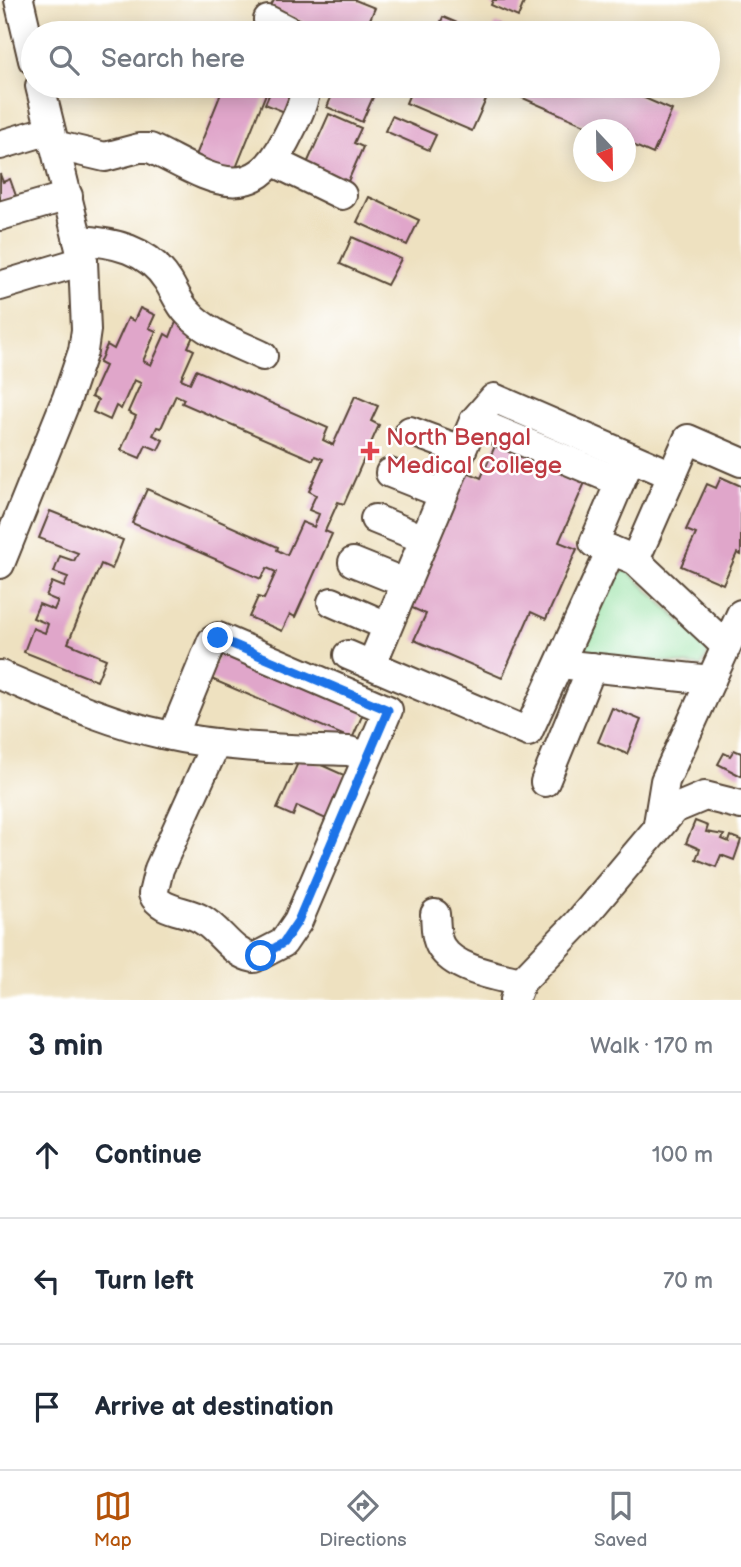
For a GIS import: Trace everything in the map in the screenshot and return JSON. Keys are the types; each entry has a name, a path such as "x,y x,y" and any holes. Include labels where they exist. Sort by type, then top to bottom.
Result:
{"lane":[{"path":"19,0 24,21"},
{"path":"0,564 67,398 83,351 87,309 81,251 43,98"},
{"path":"0,145 52,137 105,157 139,148 150,148 225,183 244,182 274,162 299,115 303,98"},
{"path":"274,162 342,195"},
{"path":"0,216 68,196"},
{"path":"0,286 81,251 120,245 146,258 161,271 189,314 215,333 263,356"},
{"path":"672,475 625,470 474,421 387,626 360,659 528,732 559,664 672,475 688,439 741,462"},
{"path":"410,431 461,450"},
{"path":"625,470 594,543 623,555 726,646"},
{"path":"390,473 443,494"},
{"path":"375,519 425,539"},
{"path":"353,562 405,583"},
{"path":"332,603 387,626"},
{"path":"658,824 665,781 741,614"},
{"path":"173,736 212,641 221,637 388,710 294,928 275,949 254,958 239,954 205,920 161,905 153,894 155,878 216,743"},
{"path":"559,664 711,680"},
{"path":"545,782 592,667"},
{"path":"0,675 114,720 173,736 216,743 349,751 366,756"},
{"path":"435,914 441,947 453,958 517,991 578,924 658,824 683,803 705,796 741,805"}],"green space":[{"path":"627,570 710,650 701,666 585,653 587,632 603,593 619,574"}],"building":[{"path":"274,0 355,0 375,8 369,21 301,21 270,8"},
{"path":"493,0 525,0 518,17 491,5"},
{"path":"219,98 264,98 232,178 193,163"},
{"path":"268,98 294,98 287,113 265,104"},
{"path":"331,98 373,98 362,122 327,107"},
{"path":"408,98 487,98 472,131 406,103"},
{"path":"523,98 644,98 672,110 653,154 636,146 636,119 573,120"},
{"path":"329,114 361,128 354,143 363,147 346,186 305,168"},
{"path":"392,116 436,135 429,150 385,131"},
{"path":"0,174 3,182 10,179 16,196 0,202"},
{"path":"369,197 419,220 407,245 357,222"},
{"path":"352,237 401,259 387,285 340,264"},
{"path":"140,308 155,315 149,328 156,331 143,361 151,365 165,334 170,337 176,322 196,330 188,347 194,350 181,379 190,383 196,370 328,428 323,440 333,445 355,396 378,406 371,421 379,425 344,504 338,502 325,531 332,534 295,617 290,614 282,631 249,617 258,597 264,599 276,572 267,568 261,579 132,523 147,489 278,547 277,550 287,555 302,522 314,527 319,514 309,510 316,495 309,491 323,459 315,456 313,460 182,403 184,399 176,395 161,428 157,427 153,435 163,440 158,450 146,445 140,458 121,450 136,416 128,412 141,383 134,380 121,409 116,406 110,420 93,412 98,400 91,397 105,366 99,363 107,345 114,349 128,318 134,321"},
{"path":"498,439 587,478 559,542 577,549 546,619 531,612 502,678 414,640 426,614 410,607 465,471 481,478"},
{"path":"721,477 741,486 741,555 737,553 723,584 681,566 696,534 686,530 707,484 716,488"},
{"path":"50,511 123,540 112,569 101,564 68,643 106,659 97,681 24,652 33,628 45,633 48,624 33,618 39,604 54,610 58,601 46,596 52,582 64,587 68,577 54,572 60,556 74,561 78,553 39,538"},
{"path":"222,646 366,707 352,739 209,678"},
{"path":"612,708 641,720 627,754 598,742"},
{"path":"734,750 741,753 741,776 718,764 724,753 730,756"},
{"path":"301,756 346,776 326,819 297,806 293,816 277,809"},
{"path":"695,821 708,826 706,832 724,835 722,839 729,842 731,836 741,840 734,860 721,855 716,867 696,859 700,849 686,843"}],"place":[{"name":"North Bengal Medical College","path":"370,451"}],"route":[{"path":"218,638 388,710 366,756 298,921 283,943 261,956"}]}
